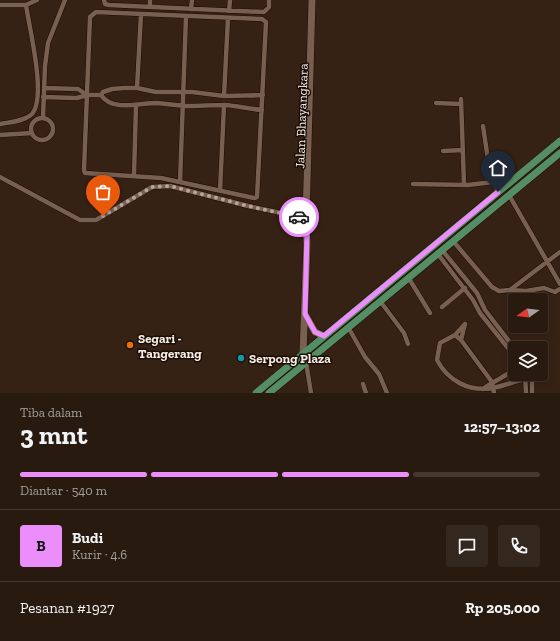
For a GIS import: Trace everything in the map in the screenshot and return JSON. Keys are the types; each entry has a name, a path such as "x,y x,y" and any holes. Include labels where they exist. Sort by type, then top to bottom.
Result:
{"main road":[{"name":"Jalan Bhayangkara","path":"308,218 312,0"},
{"name":"Jalan Bhayangkara","path":"303,353 317,0"},
{"path":"256,393 560,141"},
{"path":"269,393 560,153"},
{"path":"305,314 315,332 324,336"}],"street":[{"path":"0,6 26,5 37,0"},
{"path":"42,118 48,43 65,0"},
{"path":"150,0 150,7"},
{"path":"191,9 192,0"},
{"path":"229,11 230,0"},
{"path":"104,1 109,5 264,12 267,10 269,0"},
{"path":"0,124 28,117 36,108 38,96 38,77 26,5"},
{"path":"96,12 141,14 264,20 266,24 257,197 254,198 161,178 85,174 90,16 96,12"},
{"path":"137,88 141,14"},
{"path":"180,182 186,16"},
{"path":"224,96 228,18"},
{"path":"44,88 78,89 87,95"},
{"path":"43,97 77,98 87,95 101,95 112,89 137,88 156,92 183,94 197,92 224,96 263,95"},
{"path":"101,95 104,99 111,103 136,105 155,103 183,106 224,105 245,109 262,110"},
{"path":"436,103 461,102 464,185"},
{"path":"134,176 136,105"},
{"path":"220,191 224,105"},
{"path":"42,118 52,124 52,135 43,141 36,139 32,133 33,123 42,118"},
{"path":"483,126 493,182 498,192"},
{"path":"0,135 32,133"},
{"path":"443,151 463,150"},
{"path":"0,177 80,220 96,220 152,187 160,186 170,186 248,206 308,218"},
{"path":"413,184 464,185 493,182"},
{"path":"509,195 546,263 560,284"},
{"path":"453,240 492,288 500,291 526,291 544,288 555,292 560,289"},
{"path":"440,252 476,306 508,347"},
{"path":"510,290 560,252"},
{"path":"448,264 477,293 494,328 508,341"},
{"path":"408,277 430,312"},
{"path":"442,307 465,288"},
{"path":"380,301 404,333 408,344"},
{"path":"476,306 482,304"},
{"path":"461,340 465,324 455,335 440,343 437,360 456,383 494,390 513,381"},
{"path":"348,327 365,357 379,374 387,393"},
{"path":"455,335 461,340 492,382 494,390"},
{"path":"306,362 311,393"},
{"path":"483,389 492,382 508,374"},
{"path":"526,381 526,393"},
{"path":"532,381 532,393"},
{"path":"363,384 366,393"}],"way so far":[{"path":"103,216 152,187 170,186 248,206 299,217"}],"place":[{"name":"Segari - Tangerang","path":"130,345"},
{"name":"Serpong Plaza","path":"241,358"}],"route":[{"path":"299,217 310,219 310,226 307,232 305,314 311,328 319,335 324,336 498,192"}]}
